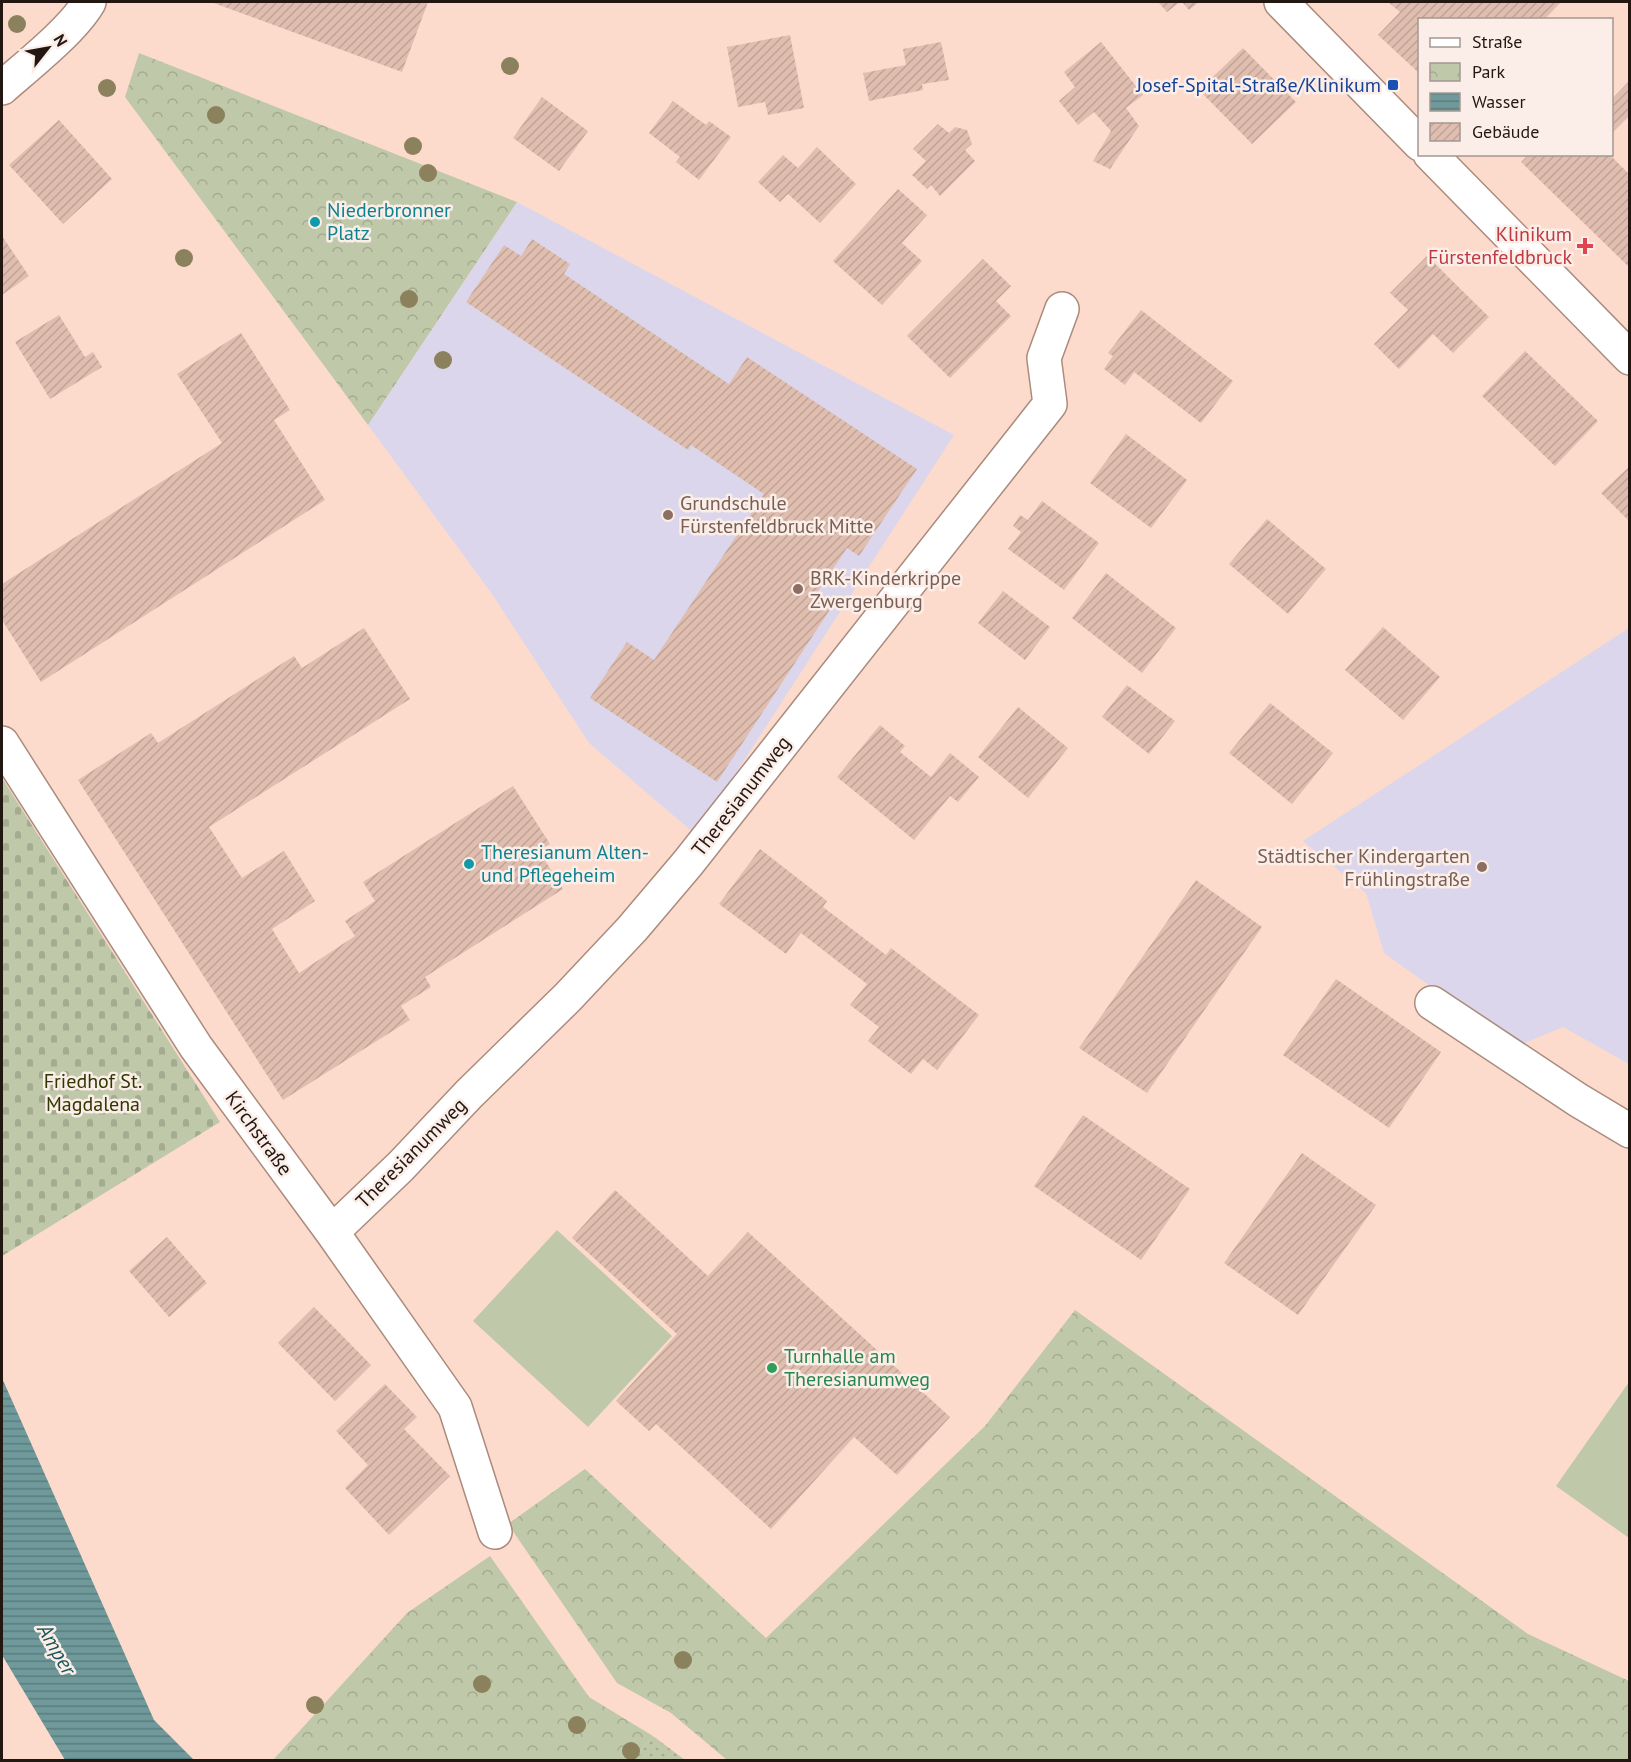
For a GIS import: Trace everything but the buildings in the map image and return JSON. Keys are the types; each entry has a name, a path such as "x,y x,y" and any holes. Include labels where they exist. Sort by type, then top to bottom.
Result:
{"street":[{"path":"2,88 76,20 89,2"},
{"path":"1281,2 1418,138"},
{"path":"1436,156 1629,358"},
{"name":"Theresianumweg","path":"332,1232 401,1166 568,997 632,929 688,863 1050,404 1044,358 1062,309"},
{"name":"Kirchstraße","path":"2,743 196,1047 332,1232 455,1407 495,1532"},
{"path":"1432,1003 1629,1131"}],"shaded area":[{"name":"Grundschule Fürstenfeldbruck Mitte","path":"517,202 954,435 696,835 589,743 492,594 368,425"},
{"name":"Städtischer Kindergarten Frühlingstraße","path":"1629,628 1629,1064 1563,1027 1515,1047 1384,953 1366,893 1303,841"}],"green space":[{"path":"139,53 517,202 368,425 125,97"},
{"name":"Friedhof St. Magdalena","path":"2,778 220,1122 2,1256"},
{"path":"557,1230 672,1336 588,1427 473,1321"},
{"path":"1075,1310 1528,1634 1629,1681 1629,1760 727,1760 671,1713 617,1683 508,1524 585,1469 766,1638 985,1426"},
{"path":"1629,1382 1629,1538 1556,1486"},
{"path":"490,1556 589,1697 653,1736 633,1760 273,1760 407,1613"},
{"path":"653,1736 685,1760 633,1760"}],"water":[{"name":"Amper","path":"2,1378 154,1720 194,1760 65,1760 2,1655"}],"place":[{"name":"Josef-Spital-Straße/Klinikum","path":"1393,85"},
{"name":"Niederbronner Platz","path":"315,222"},
{"name":"Klinikum Fürstenfeldbruck","path":"1585,246"},
{"name":"Grundschule Fürstenfeldbruck Mitte","path":"668,515"},
{"name":"BRK-Kinderkrippe Zwergenburg","path":"798,589"},
{"name":"Theresianum Alten- und Pflegeheim","path":"469,864"},
{"name":"Städtischer Kindergarten Frühlingstraße","path":"1482,867"},
{"name":"Turnhalle am Theresianumweg","path":"772,1368"}]}
